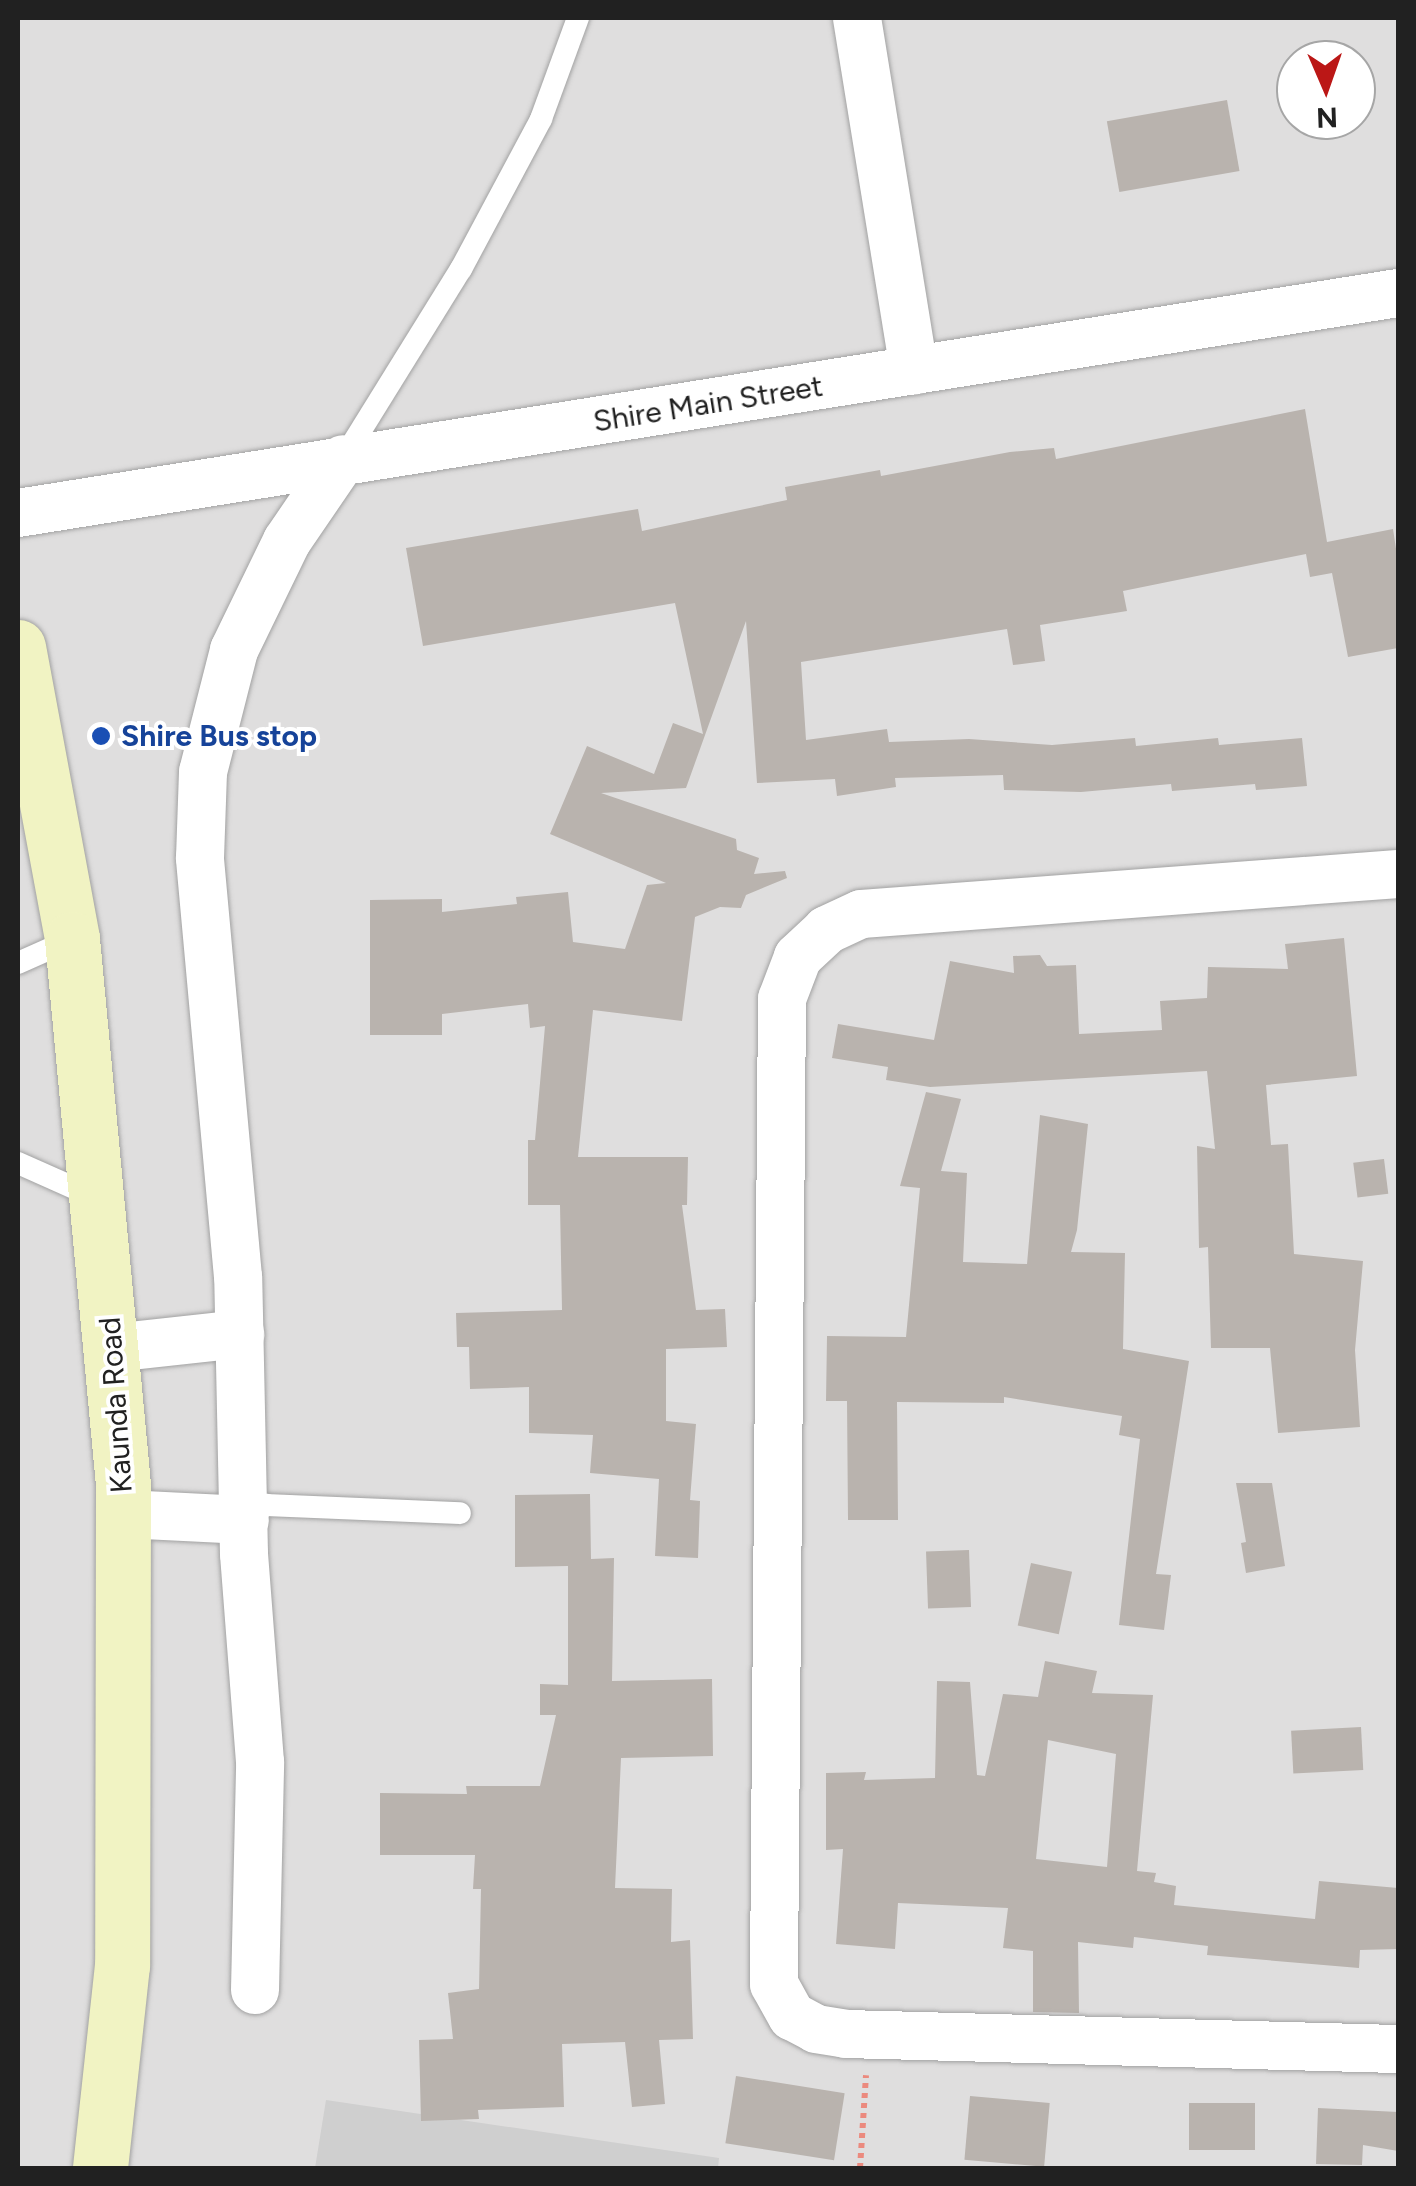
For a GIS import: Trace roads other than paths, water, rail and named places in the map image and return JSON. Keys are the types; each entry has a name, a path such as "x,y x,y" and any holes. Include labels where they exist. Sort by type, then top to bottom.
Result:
{"main road":[{"name":"Kaunda Road","path":"18,653 72,939 99,1200 124,1514 122,1965 100,2168"}],"street":[{"path":"857,18 914,370"},
{"name":"Shire Main Street","path":"18,513 1398,293"},
{"path":"255,1990 260,1762 245,1520 238,1277 200,858 203,772 234,650 287,541 343,459"},
{"path":"1398,874 861,914 827,930 798,957 782,999 774,1984 792,2016 816,2029 869,2035 1398,2049"},
{"path":"112,1348 240,1334"},
{"path":"124,1514 245,1520"}],"lane":[{"path":"343,459 460,270 532,136 578,18"},
{"path":"18,964 72,939"},
{"path":"18,1163 99,1200"},
{"path":"245,1520 266,1505 460,1513"}],"place":[{"name":"Shire Bus stop","path":"101,736"}]}
